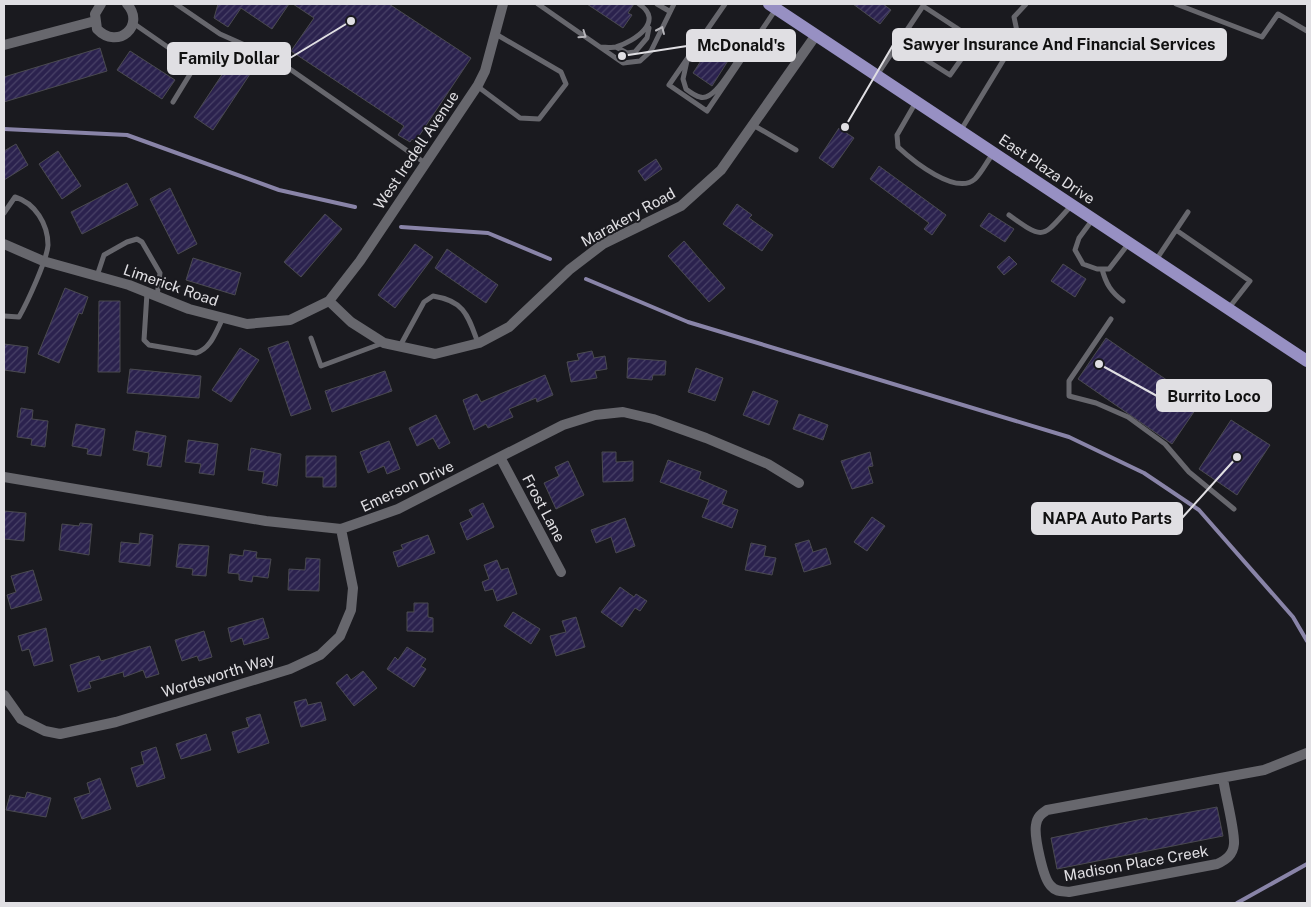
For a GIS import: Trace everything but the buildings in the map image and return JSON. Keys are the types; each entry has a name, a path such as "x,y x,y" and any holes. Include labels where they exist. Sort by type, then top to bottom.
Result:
{"main road":[{"name":"East Plaza Drive","path":"773,6 1307,361"}],"street":[{"path":"101,4 95,14 95,21 102,34 117,38 130,30 133,23 134,15 127,4"},
{"name":"West Iredell Avenue","path":"329,301 360,261 477,86 484,72 503,4"},
{"path":"4,45 95,21"},
{"name":"Marakery Road","path":"329,301 351,322 384,343 435,354 479,343 509,326 569,270 603,244 681,206 721,170 816,35"},
{"name":"Limerick Road","path":"4,244 43,261 147,292 188,309 247,324 290,320 329,301"},
{"name":"Emerson Drive","path":"4,477 266,521 341,530 398,509 563,425 595,415 623,412 653,419 706,438 768,464 799,483"},
{"name":"Frost Lane","path":"500,457 561,572"},
{"name":"Wordsworth Way","path":"4,695 21,720 45,731 60,734 126,719 290,669 320,655 340,636 351,610 353,588 341,530"},
{"path":"1223,778 1264,770 1307,753"},
{"name":"Madison Place Creek","path":"1223,778 1234,844 1231,854 1226,860 1217,864 1069,892 1058,891 1050,886 1044,876 1036,825 1039,815 1047,810 1223,778"}],"lane":[{"path":"176,4 220,34 274,58 425,163"},
{"path":"538,4 544,6 623,63 640,61 651,51 674,4"},
{"path":"616,47 626,53 635,52 647,38 650,24 649,16 639,4"},
{"path":"657,4 669,11"},
{"path":"725,4 669,85 706,111 749,48 773,6"},
{"path":"960,131 1018,36 1014,17 1026,4"},
{"path":"1176,4 1262,36 1278,14 1307,32"},
{"path":"876,75 923,6 972,38 972,44 950,75 920,56 903,36"},
{"path":"133,23 195,66 173,102"},
{"path":"600,47 616,47 646,30 650,24"},
{"path":"477,86 520,118 539,119 566,84 561,72 494,33"},
{"path":"688,58 684,79 686,89 700,98 707,97 714,93 739,57 749,48"},
{"path":"916,101 897,135 898,147 906,154 951,184 962,185 974,180 994,153"},
{"path":"753,124 796,150"},
{"path":"4,213 15,197 24,200 34,208 46,226 48,246 19,317 4,316"},
{"path":"1009,215 1033,233 1041,233 1049,229 1072,204"},
{"path":"1156,260 1188,212"},
{"path":"1093,218 1079,238 1076,250 1083,264 1109,269 1129,242"},
{"path":"1176,230 1250,281 1228,309"},
{"path":"97,276 104,255 127,242 138,240 142,242 160,273 157,296"},
{"path":"1102,269 1105,280 1112,292 1123,301"},
{"path":"147,292 144,340 149,345 196,353 201,351 210,342 223,318"},
{"path":"400,346 424,302 433,296 446,298 466,311 479,343"},
{"path":"1111,319 1069,381 1069,396 1096,402 1128,417 1166,444 1189,472 1234,509"},
{"path":"311,338 322,366 384,343"}],"waterway":[{"path":"4,129 127,135 279,190 355,207"},
{"path":"401,227 488,233 550,259"},
{"path":"586,279 688,322 1069,437 1144,473 1199,510 1293,617 1307,641"},
{"path":"1237,903 1307,864"}],"place":[{"name":"Family Dollar","path":"351,21"},
{"name":"McDonald's","path":"622,56"},
{"name":"Sawyer Insurance And Financial Services","path":"845,127"},
{"name":"Burrito Loco","path":"1099,364"},
{"name":"NAPA Auto Parts","path":"1237,457"}]}
